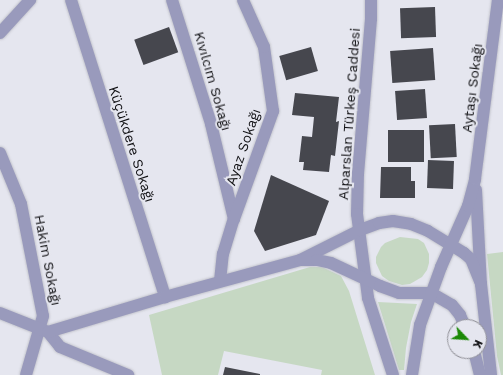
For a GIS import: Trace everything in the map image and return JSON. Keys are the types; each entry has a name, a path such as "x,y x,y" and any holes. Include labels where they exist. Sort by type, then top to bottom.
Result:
{"street":[{"path":"0,33 30,0"},
{"name":"Küçükdere Sokağı","path":"71,0 165,297"},
{"name":"Kıvılcım Sokağı","path":"172,0 210,124 234,218"},
{"name":"Ayaz Sokağı","path":"220,281 223,254 234,218 273,111 264,47 243,0"},
{"name":"Alparslan Türkeş Caddesi","path":"360,230 357,214 358,173 371,19 370,0"},
{"name":"Aytaşı Sokağı","path":"475,179 498,0"},
{"name":"Hakim Sokağı","path":"0,153 22,204 43,316 44,331 26,375"},
{"path":"412,375 420,325 431,293 468,206 475,179"},
{"path":"475,179 481,284 490,375"},
{"path":"44,331 300,260 360,230 378,223 393,221 411,224 428,230 452,244 471,259 481,284"},
{"path":"360,230 368,298 392,375"},
{"path":"300,260 317,260 332,263 366,280 399,293 431,293 452,305 462,319"},
{"path":"0,313 44,331 60,347 128,375"},
{"path":"476,359 480,375"}],"green space":[{"path":"400,237 418,239 424,243 429,254 427,270 422,277 410,284 402,285 389,281 382,276 376,263 376,257 381,247 385,243"},
{"path":"503,252 503,375 501,375 497,356 487,254"},
{"path":"310,267 322,267 341,276 349,291 375,375 321,375 322,370 224,351 218,375 162,375 149,315"},
{"path":"378,302 417,304 411,322 404,370 399,370"}],"building":[{"path":"435,7 436,37 401,38 400,8"},
{"path":"169,27 178,52 143,65 134,40"},
{"path":"311,47 318,71 286,80 279,56"},
{"path":"433,48 435,80 392,83 390,51"},
{"path":"425,89 427,118 397,120 395,91"},
{"path":"295,93 339,97 336,122 339,121 335,156 331,155 329,172 303,170 304,162 299,162 302,136 312,137 314,117 292,115"},
{"path":"455,124 457,157 431,158 429,125"},
{"path":"388,130 424,130 424,162 388,162"},
{"path":"428,160 454,161 453,189 427,188"},
{"path":"381,167 411,167 411,181 415,181 415,198 380,198"},
{"path":"271,175 329,201 316,235 265,251 254,231"},
{"path":"225,367 260,374 260,375 223,375"}]}
